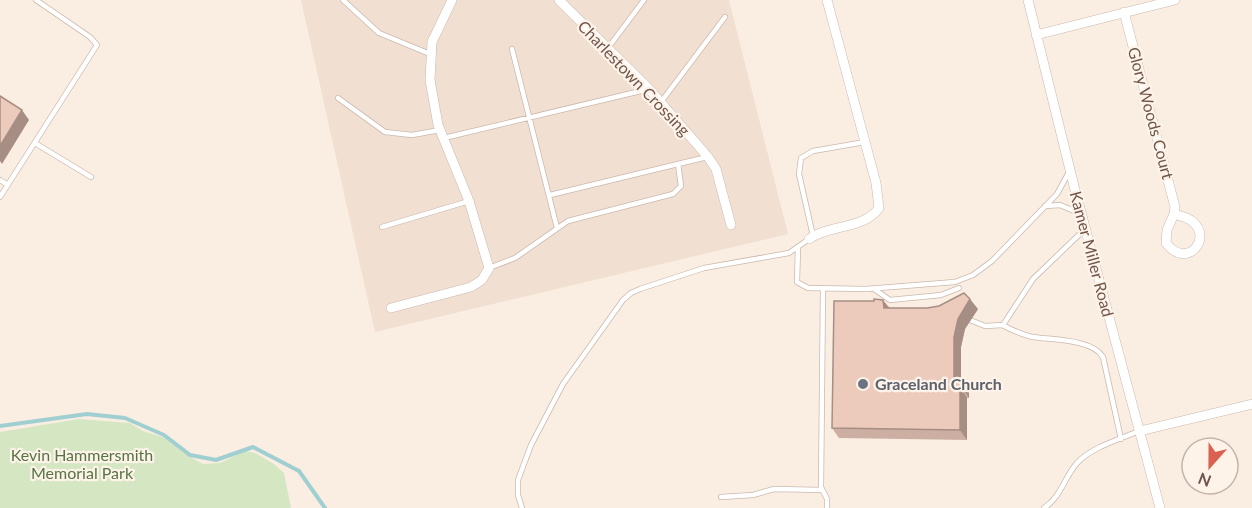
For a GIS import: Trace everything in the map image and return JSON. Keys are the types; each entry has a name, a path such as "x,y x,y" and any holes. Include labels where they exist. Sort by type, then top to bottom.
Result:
{"street":[{"path":"391,308 471,286 482,280 489,268 469,201 442,134 430,80 432,42 452,0"},
{"name":"Charlestown Crossing","path":"559,0 649,89 708,157 716,169 732,225"},
{"path":"811,237 817,233 854,224 875,214 879,208 879,197 827,0"},
{"name":"Kamer Miller Road","path":"1028,0 1081,214 1160,508"},
{"path":"1036,35 1175,0"},
{"name":"Glory Woods Court","path":"1124,12 1175,207 1167,230 1166,243 1176,252 1188,254 1196,249 1199,242 1198,229 1189,219 1174,214"},
{"path":"1140,431 1252,404"}],"lane":[{"path":"0,197 97,45 90,37 36,0"},
{"path":"343,0 379,33 430,54"},
{"path":"608,48 644,0"},
{"path":"661,102 725,17"},
{"path":"512,50 557,228"},
{"path":"338,98 385,132 412,135 442,134 530,118 649,89"},
{"path":"522,508 518,495 518,480 531,445 563,384 623,300 640,289 704,268 763,259 789,253 798,248 811,237 799,174 801,158 813,150 865,142"},
{"path":"35,143 91,177"},
{"path":"550,195 708,157"},
{"path":"489,268 515,258 568,221 673,194 681,186 678,164"},
{"path":"798,248 797,282 808,288 874,288 960,280 973,276 991,262 1057,194 1070,169"},
{"path":"0,180 8,185"},
{"path":"382,227 469,201"},
{"path":"1045,207 1060,205 1081,214"},
{"path":"1002,325 1033,279 1085,229"},
{"path":"957,301 960,280"},
{"path":"874,288 890,300 941,295 958,288"},
{"path":"823,289 821,475 827,508"},
{"path":"970,320 985,327 1002,325 1030,336 1088,345 1100,352 1121,439"},
{"path":"1044,508 1058,495 1064,481 1084,456 1140,431"},
{"path":"721,497 753,495 774,489 822,490"}],"shaded area":[{"path":"301,0 729,0 788,234 375,332"}],"green space":[{"name":"Kevin Hammersmith Memorial Park","path":"79,419 130,423 143,431 172,440 190,457 203,464 220,463 245,451 255,453 284,473 291,508 0,508 0,432"}],"building":[{"path":"0,96 22,110 0,146"},
{"path":"964,293 970,299 958,319 954,337 954,379 962,381 960,430 832,428 834,301 874,301 874,299 883,300 884,308 927,308 939,306"}],"waterway":[{"path":"0,426 87,414 125,418 164,435 190,455 216,460 253,447 299,471 325,508"}],"place":[{"name":"Graceland Church","path":"863,384"}]}
